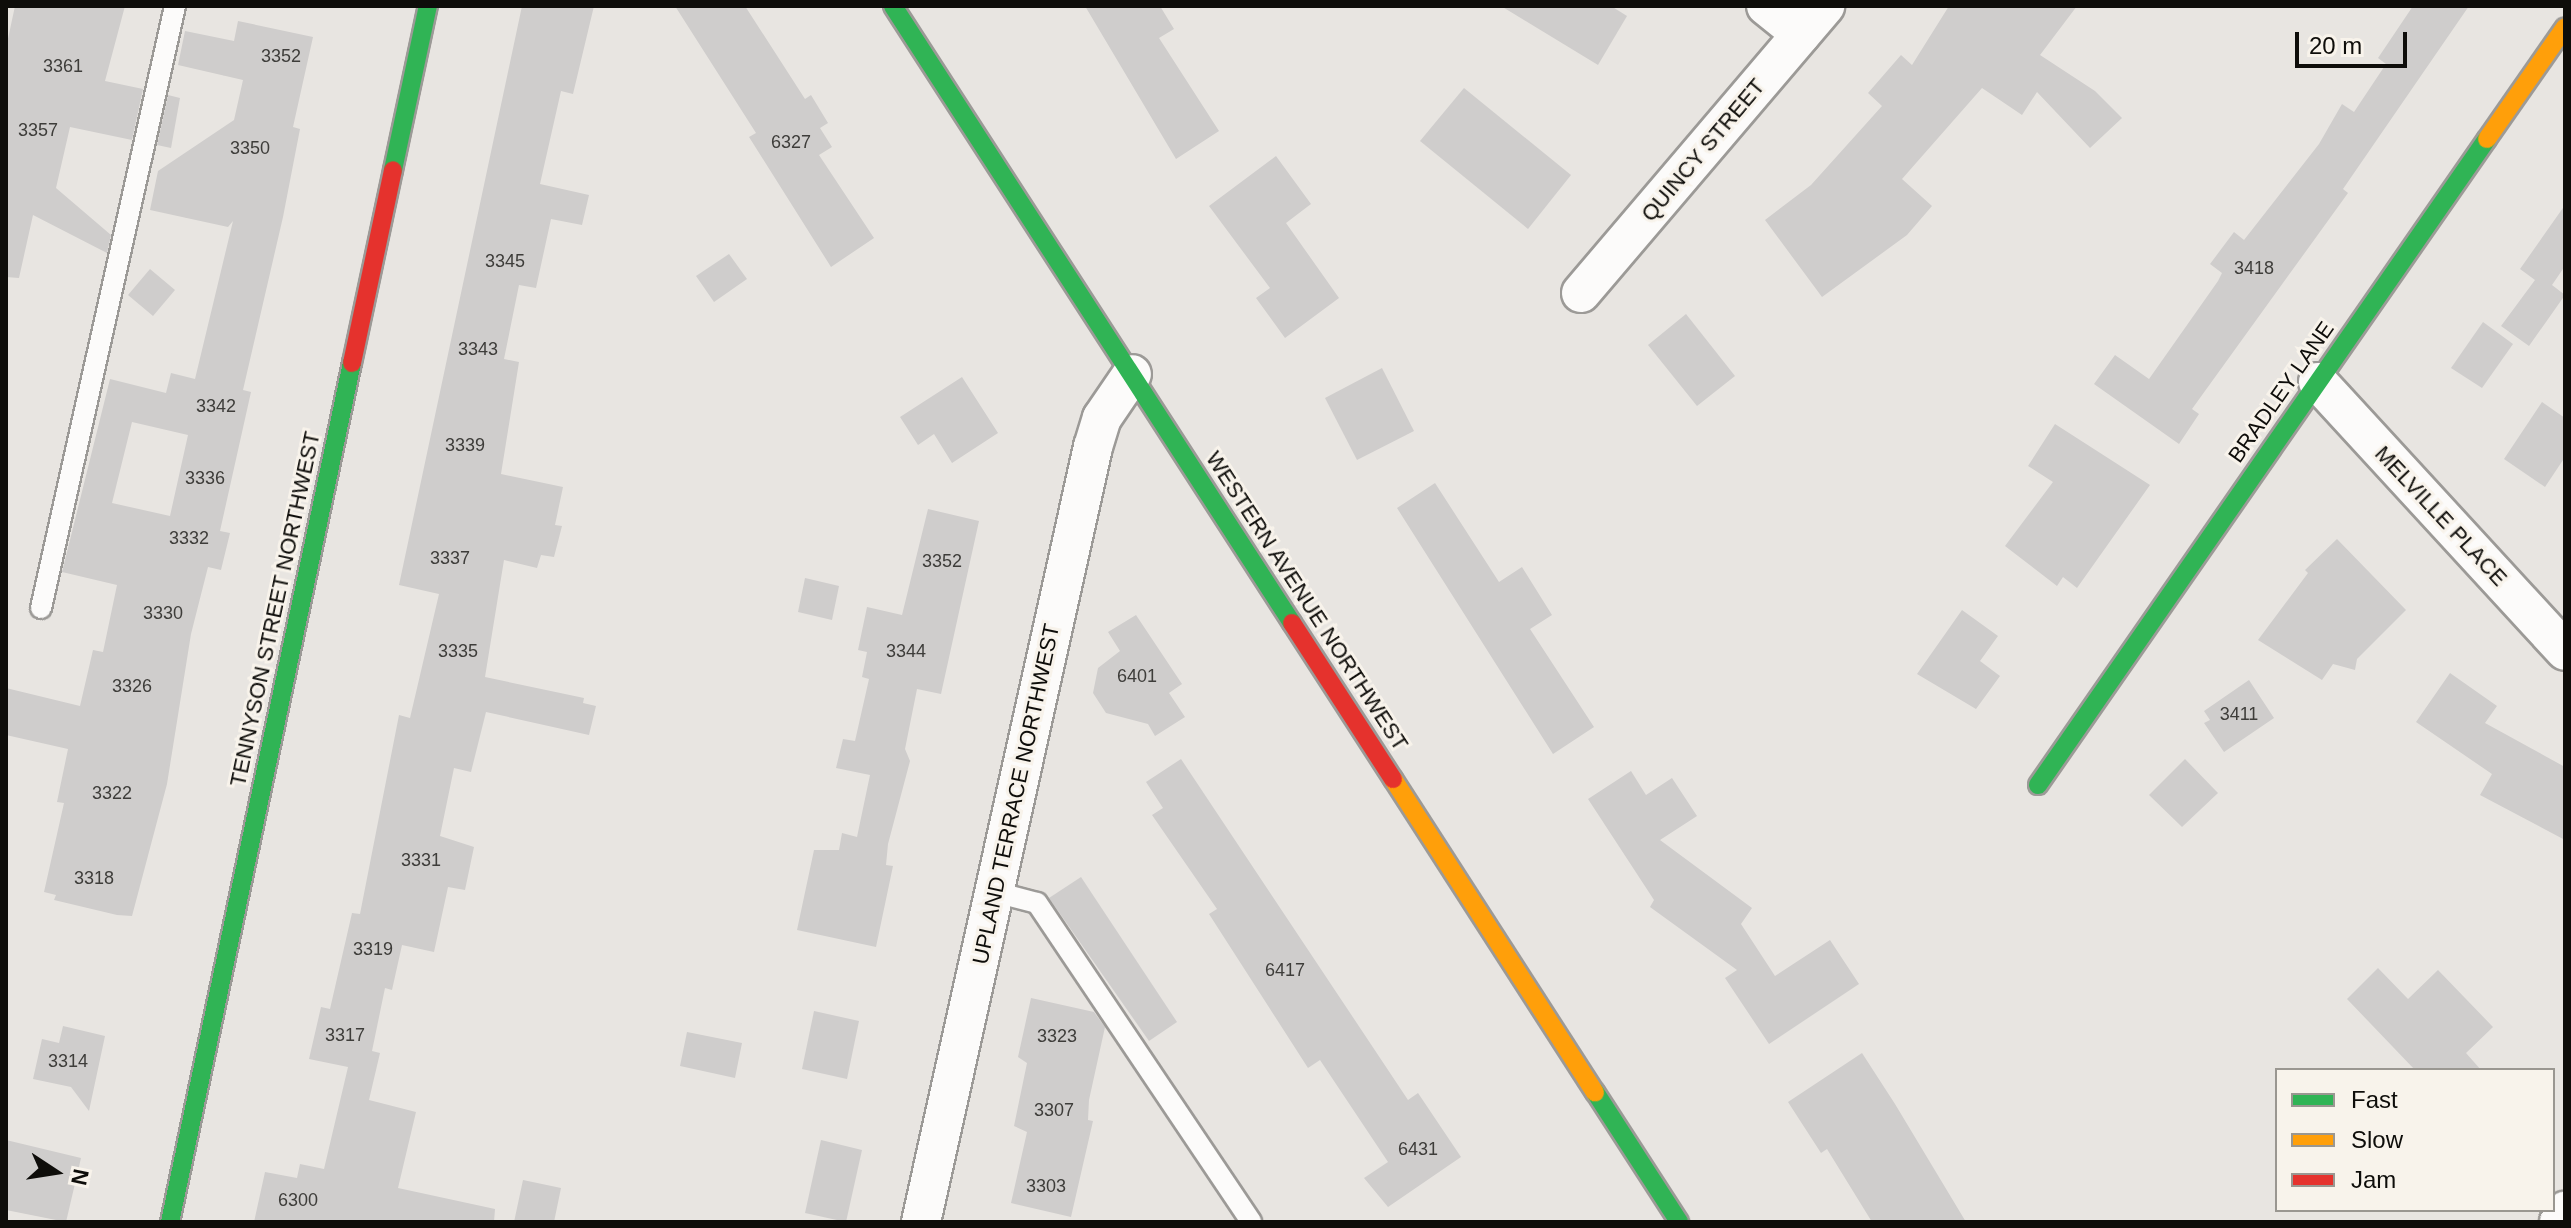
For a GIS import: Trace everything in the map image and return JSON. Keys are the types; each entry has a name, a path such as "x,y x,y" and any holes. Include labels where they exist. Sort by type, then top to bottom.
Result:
{"street":[{"name":"TENNYSON STREET NORTHWEST","path":"170,1222 428,6"},
{"name":"WESTERN AVENUE NORTHWEST","path":"893,6 1679,1222"},
{"path":"1766,6 1801,34"},
{"name":"QUINCY STREET","path":"1581,293 1825,6"},
{"name":"BRADLEY LANE","path":"2038,785 2565,27"},
{"name":"UPLAND TERRACE NORTHWEST","path":"921,1222 1093,447 1102,418 1132,374"},
{"name":"MELVILLE PLACE","path":"2318,382 2565,651"},
{"path":"2559,1222 2565,1211"}],"lane":[{"path":"41,608 175,6"},
{"path":"995,892 1037,903 1251,1222"}],"building":[{"path":"15,6 125,6 105,81 143,89 132,140 70,127 56,188 111,235 107,253 33,215 19,278 6,277 6,48"},
{"path":"522,6 594,6 573,94 561,91 540,184 589,195 582,225 551,219 536,288 519,285 504,359 519,362 501,474 563,487 555,525 562,526 554,557 541,555 537,568 504,560 485,677 584,698 583,703 596,706 589,735 486,712 471,772 454,768 440,836 474,847 465,890 448,887 434,952 402,945 392,990 385,988 372,1051 380,1053 369,1100 416,1112 398,1188 495,1209 494,1222 254,1222 265,1172 297,1178 300,1164 324,1169 348,1067 309,1059 321,1007 330,1009 352,913 360,914 399,715 410,718 439,594 399,585"},
{"path":"675,6 745,6 805,99 811,95 828,123 820,128 832,147 819,155 874,238 831,267 749,137 756,133"},
{"path":"1085,6 1160,6 1174,29 1159,38 1219,131 1176,159"},
{"path":"1501,6 1611,6 1627,16 1598,65"},
{"path":"1949,6 2077,6 2040,55 2095,91 2122,118 2090,148 2037,92 2022,115 1982,88 1902,179 1932,206 1907,235 1822,297 1765,220 1811,185 1882,106 1868,93 1901,55 1912,65"},
{"path":"2413,6 2469,6 2343,189 2348,193 2192,409 2199,414 2179,444 2094,384 2115,355 2149,379 2218,281 2222,273 2210,264 2234,232 2244,240 2319,144 2342,104 2354,112 2386,64 2378,58"},
{"path":"238,21 313,37 293,127 300,129 283,217 243,390 251,392 220,531 230,533 221,570 208,567 191,634 167,784 132,916 117,915 54,900 56,895 44,892 64,803 57,802 68,749 6,735 6,688 80,706 93,650 103,652 117,585 62,572 110,379 166,393 171,373 195,379 233,221 228,227 150,210 158,171 234,120 243,80 178,65 185,31 234,41","holes":["132,422 188,435 170,516 112,503"]},
{"path":"1464,88 1571,175 1528,229 1420,141"},
{"path":"168,95 180,98 171,148 157,145"},
{"path":"1276,156 1311,204 1286,223 1339,298 1285,338 1256,298 1270,288 1209,206"},
{"path":"2565,205 2565,266 2552,285 2565,295 2529,346 2501,326 2535,280 2520,269"},
{"path":"729,254 747,279 714,302 696,276"},
{"path":"150,269 175,290 153,316 128,295"},
{"path":"1686,314 1735,376 1697,406 1648,345"},
{"path":"2483,322 2513,344 2482,388 2451,368"},
{"path":"1382,368 1414,431 1357,460 1325,398"},
{"path":"962,377 998,433 952,463 934,434 918,445 900,417"},
{"path":"2542,402 2565,418 2565,457 2545,487 2504,459"},
{"path":"2055,424 2150,485 2077,588 2063,577 2057,586 2005,546 2053,482 2028,466"},
{"path":"1435,483 1499,582 1522,567 1552,615 1530,629 1594,727 1553,754 1397,508"},
{"path":"928,509 979,521 941,694 917,689 905,749 910,761 888,844 886,865 893,866 876,947 797,930 814,850 839,850 842,833 857,837 870,775 836,768 843,739 855,741 869,679 862,677 867,652 858,650 867,607 902,615"},
{"path":"2337,539 2406,610 2357,659 2355,670 2333,664 2322,680 2258,640 2308,573 2305,570"},
{"path":"805,578 839,586 832,620 798,612"},
{"path":"1962,610 1998,636 1980,661 2000,676 1976,709 1917,674"},
{"path":"1136,615 1182,684 1169,693 1185,717 1155,736 1148,724 1106,713 1093,693 1098,668 1120,651 1108,632"},
{"path":"2450,673 2497,706 2485,723 2565,767 2565,840 2480,795 2492,774 2416,722"},
{"path":"2249,680 2274,718 2224,752 2204,723 2210,720 2204,711"},
{"path":"1181,759 1408,1100 1418,1093 1461,1157 1388,1207 1364,1178 1388,1162 1320,1060 1308,1068 1209,914 1217,909 1152,815 1163,808 1146,782"},
{"path":"2185,759 2218,793 2182,827 2149,795"},
{"path":"1631,771 1646,795 1672,778 1697,816 1660,840 1752,908 1741,924 1775,976 1830,940 1859,984 1769,1044 1725,978 1737,970 1650,907 1654,900 1588,799"},
{"path":"1081,877 1177,1022 1149,1041 1049,898"},
{"path":"2378,968 2408,999 2438,970 2493,1027 2466,1053 2479,1068 2413,1068 2347,999"},
{"path":"1031,998 1094,1012 1105,1027 1089,1100 1088,1120 1093,1121 1071,1217 1011,1203 1027,1132 1014,1126 1027,1063 1018,1057"},
{"path":"814,1011 859,1021 847,1079 802,1069"},
{"path":"63,1026 105,1036 89,1111 71,1087 33,1079 42,1039 59,1043"},
{"path":"687,1032 742,1043 735,1078 680,1066"},
{"path":"1862,1053 1966,1222 1872,1222 1827,1149 1821,1153 1788,1102"},
{"path":"6,1140 81,1158 66,1222 6,1210"},
{"path":"821,1140 862,1150 846,1222 805,1213"},
{"path":"523,1180 561,1188 554,1222 514,1222"}],"traffic: fast":[{"path":"393,170 428,6"},
{"path":"893,6 1292,623"},
{"path":"2038,785 2487,139"},
{"path":"170,1222 352,363"},
{"path":"1595,1092 1679,1222"}],"traffic: slow":[{"path":"2487,139 2565,27"},
{"path":"1393,779 1595,1092"}],"traffic: jam":[{"path":"352,363 393,170"},
{"path":"1292,623 1393,779"}]}
